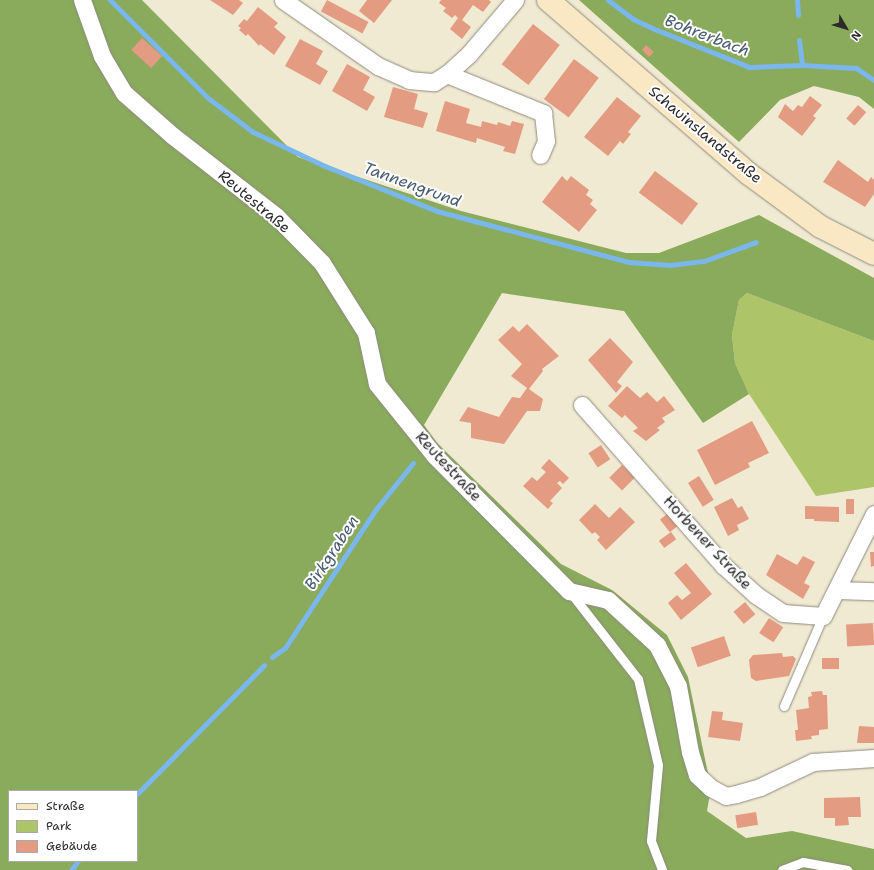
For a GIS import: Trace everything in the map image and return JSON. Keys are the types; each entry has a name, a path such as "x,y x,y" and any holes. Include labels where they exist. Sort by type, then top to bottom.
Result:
{"main road":[{"name":"Schauinslandstraße","path":"548,0 750,174 821,226 874,254"}],"street":[{"name":"Reutestraße","path":"82,0 102,56 124,93 173,136 276,216 322,263 366,333 377,384 434,455 569,591"},
{"path":"283,0 378,66 409,80 434,82 447,74 469,54 515,0"},
{"path":"447,74 543,113 546,141 540,155"},
{"name":"Horbener Straße","path":"582,405 724,566 756,595 783,613 824,616"},
{"path":"824,616 874,514"},
{"path":"838,590 874,591"},
{"path":"569,591 608,600 657,645 678,686 690,752 697,775 710,788 726,796 760,787 813,762 874,758"}],"lane":[{"path":"569,591 638,680 658,765 651,841 662,870"},
{"path":"784,706 824,616"},
{"path":"782,870 803,862 847,870"}],"green space":[{"path":"0,0 142,0 298,157 461,211 626,253 659,253 759,215 874,278 874,341 747,293 739,300 732,335 735,363 749,394 703,423 624,311 502,293 424,425 437,443 561,564 612,590 667,635 688,677 711,788 707,811 746,838 792,831 874,849 874,870 0,870"},
{"path":"579,0 874,0 874,109 859,97 814,86 780,100 739,142"},
{"path":"747,293 874,341 874,487 816,496 749,394 735,363 732,335 739,300"}],"building":[{"path":"210,0 239,0 243,3 233,15"},
{"path":"327,0 368,22 362,34 321,11"},
{"path":"367,0 392,0 374,23 359,11"},
{"path":"441,0 489,0 491,2 483,12 473,5 462,20 471,27 462,39 450,29 458,18 455,15 452,18 443,11 446,8 439,3"},
{"path":"258,7 278,23 274,27 286,37 274,55 260,44 259,46 248,34 246,36 239,30 241,28 238,26 244,19 247,21"},
{"path":"533,24 560,45 528,85 502,64"},
{"path":"142,38 162,56 151,68 131,50"},
{"path":"300,39 323,51 316,64 328,71 320,85 285,66"},
{"path":"646,45 654,52 649,57 642,50"},
{"path":"574,59 599,78 569,118 544,99"},
{"path":"347,64 370,77 363,90 375,97 367,111 332,91"},
{"path":"393,87 418,94 414,109 428,113 423,128 384,117"},
{"path":"810,96 822,105 813,116 816,118 802,136 778,117 785,104 793,111 798,105 802,107"},
{"path":"617,97 641,116 628,132 631,134 623,144 620,141 608,156 584,137"},
{"path":"445,101 470,109 466,123 481,127 482,121 497,125 498,122 510,126 512,121 524,124 515,154 503,151 505,147 477,138 476,143 436,131"},
{"path":"858,105 866,112 854,126 846,119"},
{"path":"838,160 868,182 871,177 874,180 874,194 865,207 823,182"},
{"path":"655,171 698,203 682,225 639,193"},
{"path":"562,176 567,181 571,176 589,190 586,195 593,200 590,204 597,210 579,232 542,202"},
{"path":"527,324 559,356 542,369 543,371 529,389 543,399 540,411 527,411 504,444 471,438 471,423 459,421 468,407 499,417 512,397 520,398 527,388 511,376 522,364 498,340 513,326 519,332"},
{"path":"610,338 633,362 617,382 622,386 616,393 588,360"},
{"path":"627,386 640,398 647,392 657,402 664,396 675,410 662,418 665,422 657,428 660,430 646,441 633,431 638,428 625,415 622,418 608,406"},
{"path":"752,421 769,453 748,463 750,467 715,485 697,450"},
{"path":"601,445 610,459 598,467 588,453"},
{"path":"549,459 569,478 563,484 560,481 557,483 562,488 550,501 553,503 548,509 523,486 532,477 537,481 546,472 541,468"},
{"path":"622,465 635,478 622,490 609,478"},
{"path":"699,476 714,500 703,507 688,483"},
{"path":"732,498 738,508 742,506 749,519 737,525 739,530 728,536 714,507"},
{"path":"846,499 854,499 854,514 846,514"},
{"path":"595,504 609,518 620,507 635,522 606,550 597,540 600,537 595,532 592,534 579,520"},
{"path":"805,506 839,507 839,522 814,521 814,519 805,519"},
{"path":"671,511 681,524 670,532 660,520"},
{"path":"671,532 676,539 664,548 659,541"},
{"path":"870,552 874,552 874,566 871,567"},
{"path":"777,554 797,565 803,556 815,562 804,583 810,586 803,599 766,575"},
{"path":"686,563 712,594 681,620 668,603 677,595 682,600 691,593 674,573"},
{"path":"745,602 755,614 744,624 734,612"},
{"path":"769,618 783,627 773,642 759,633"},
{"path":"873,623 874,645 847,646 846,624"},
{"path":"724,636 731,656 698,667 691,647"},
{"path":"782,653 783,657 793,656 796,659 789,676 756,681 751,678 749,660 753,655"},
{"path":"822,658 839,658 839,669 822,669"},
{"path":"822,691 823,695 827,695 828,729 819,730 819,735 811,736 812,739 796,741 795,730 798,730 796,710 809,708 808,697 812,696 811,692"},
{"path":"712,711 723,712 722,720 743,723 740,741 708,737"},
{"path":"859,726 874,727 874,743 857,743"},
{"path":"860,797 861,817 848,817 849,825 835,826 835,818 824,818 824,798"},
{"path":"756,812 758,825 737,828 735,815"}],"waterway":[{"name":"Tannengrund","path":"110,0 208,98 253,132 325,166 437,211 629,262 670,265 704,261 756,242"},
{"name":"Bohrerbach","path":"608,0 633,19 749,67 802,65 856,68 874,80"},
{"path":"797,0 798,15"},
{"path":"799,40 802,65"},
{"name":"Birkgraben","path":"272,657 285,648 376,509 413,463"},
{"name":"Birkgraben","path":"138,793 264,665"},
{"name":"Birkgraben","path":"71,870 77,862"}]}
